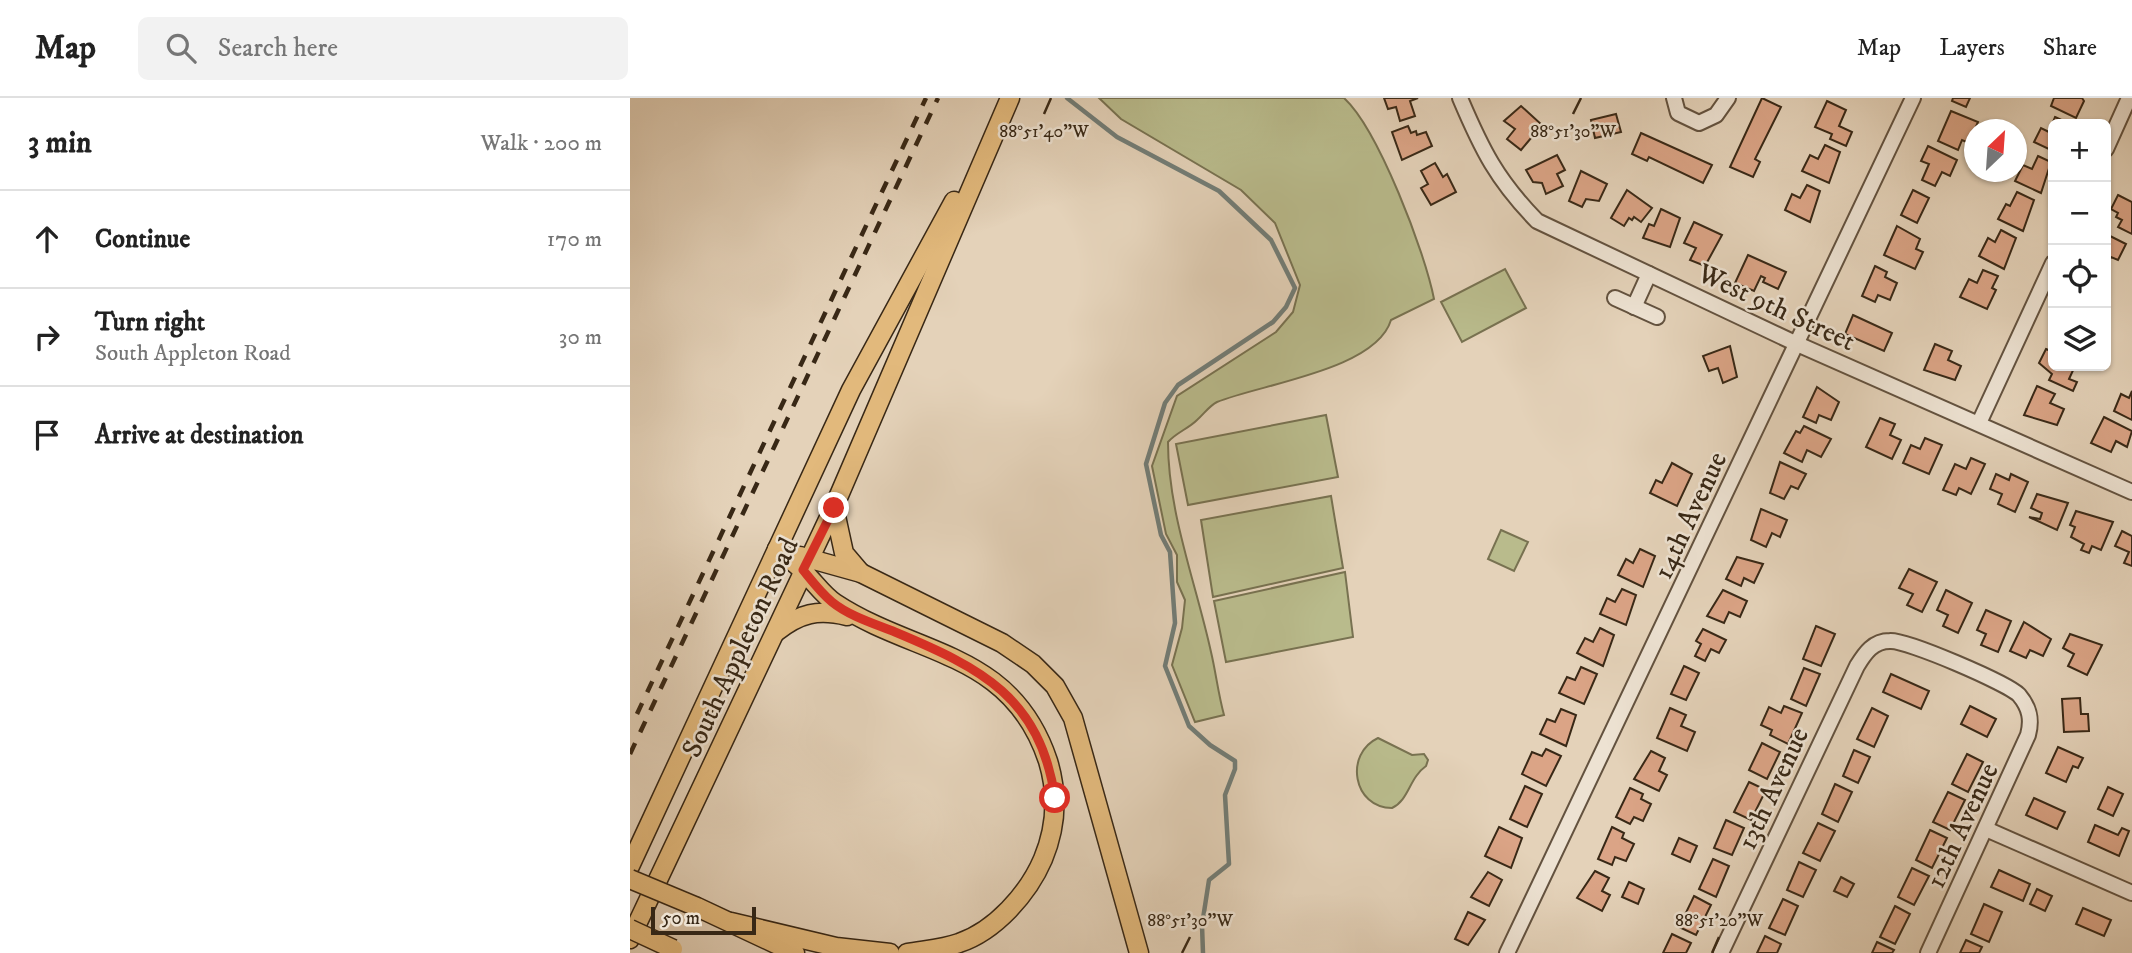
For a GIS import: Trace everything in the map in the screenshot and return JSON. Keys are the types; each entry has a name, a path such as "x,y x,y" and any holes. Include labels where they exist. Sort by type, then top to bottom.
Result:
{"main road":[{"name":"South Appleton Road","path":"630,939 834,508 1008,102"},
{"name":"South Appleton Road","path":"630,866 851,390 1008,102"},
{"path":"834,508 844,553 862,573"},
{"path":"777,549 806,565 862,573 1003,643 1033,664 1055,686 1073,718 1139,953"},
{"path":"806,565 833,603 872,623 957,658 997,684 1026,714 1042,744 1055,798 1049,844 1037,871 1020,896 991,926 959,943 907,953"},
{"path":"776,632 806,613 823,611 872,623"},
{"path":"630,878 795,953"},
{"path":"731,922 836,947 890,953"},
{"path":"630,929 678,952"}],"street":[{"name":"West 9th Street","path":"1460,98 1480,145 1505,188 1536,221 1795,343 2132,492"},
{"path":"1674,98 1678,113 1699,124 1716,115 1728,98"},
{"name":"14th Avenue","path":"1507,953 1913,98"},
{"path":"2111,138 2129,98"},
{"path":"1634,307 1649,274"},
{"path":"1979,424 2048,274"},
{"path":"1615,298 1657,317"},
{"name":"13th Avenue","path":"1721,953 1857,666 1871,647 1888,640 1898,641 1998,681 2017,693 2030,715"},
{"name":"12th Avenue","path":"1928,953 2028,735 2030,715"},
{"path":"1986,829 2132,893"}],"green space":[{"path":"1099,98 1344,98 1371,136 1398,192 1421,252 1434,299 1391,320 1381,337 1364,351 1315,373 1217,402 1168,442 1169,469 1178,521 1224,715 1195,722 1172,665 1182,628 1185,600 1177,582 1177,555 1166,534 1152,466 1177,396 1276,332 1293,312 1300,285 1275,223 1241,190 1121,119"},
{"path":"1505,269 1526,308 1462,342 1441,302"},
{"path":"1326,415 1338,477 1188,505 1176,444"},
{"path":"1331,496 1343,568 1213,597 1201,520"},
{"path":"1501,530 1528,542 1514,571 1488,559"},
{"path":"1345,572 1353,637 1226,662 1214,601"},
{"path":"1378,738 1412,755 1424,754 1428,760 1402,800 1392,808 1379,806 1369,799 1361,790 1358,779 1360,756 1367,746"}],"building":[{"path":"1384,98 1418,98 1410,101 1415,116 1400,121 1396,107 1388,109"},
{"path":"1762,98 1781,107 1755,159 1760,162 1753,177 1730,167"},
{"path":"1953,98 1970,98 1966,107 1952,101"},
{"path":"2054,98 2082,98 2084,101 2076,118 2051,106"},
{"path":"1827,101 1846,110 1839,126 1852,132 1846,146 1830,139 1832,134 1815,127"},
{"path":"1521,106 1542,125 1521,150 1507,139 1515,129 1504,121"},
{"path":"1951,111 1971,119 1964,119 1964,141 1962,140 1958,150 1938,141"},
{"path":"1616,114 1621,132 1595,138 1591,120"},
{"path":"1408,126 1411,133 1416,131 1417,135 1426,132 1432,146 1402,160 1392,132"},
{"path":"2041,128 2048,132 2048,149 2034,142"},
{"path":"1641,133 1712,165 1703,183 1649,157 1647,161 1632,154"},
{"path":"1825,145 1840,152 1829,183 1802,171 1810,155 1818,159"},
{"path":"1928,146 1957,160 1950,176 1942,172 1935,186 1922,180 1929,164 1921,161"},
{"path":"1557,155 1565,170 1557,174 1563,186 1546,194 1542,183 1533,182 1526,170"},
{"path":"2038,156 2048,161 2048,171 2041,193 2017,182 2027,182 2027,167 2032,169"},
{"path":"1435,163 1443,177 1447,174 1456,192 1431,205 1421,188 1428,184 1421,171"},
{"path":"1581,171 1607,184 1599,201 1586,199 1582,207 1569,201"},
{"path":"1807,185 1820,191 1810,222 1785,210 1792,194 1800,198"},
{"path":"1627,190 1652,208 1641,222 1634,217 1632,220 1629,218 1624,226 1611,218"},
{"path":"1913,190 1929,198 1917,223 1901,215"},
{"path":"2017,192 2034,200 2023,231 1998,219 2006,204 2010,206"},
{"path":"2118,195 2132,202 2132,234 2118,227 2122,220 2116,217 2118,213 2111,209"},
{"path":"1661,209 1680,218 1670,247 1643,238 1649,224 1654,226"},
{"path":"1694,222 1722,235 1705,266 1690,260 1696,248 1684,243"},
{"path":"1897,226 1920,239 1916,249 1923,252 1915,269 1884,255"},
{"path":"2001,230 2016,238 2004,269 1979,256 1988,238 1995,242"},
{"path":"2111,236 2126,244 2118,260 2111,257"},
{"path":"1748,255 1786,272 1778,289 1763,282 1765,278 1761,276 1754,291 1735,283"},
{"path":"1875,266 1887,272 1885,277 1897,283 1890,300 1878,295 1875,302 1862,296"},
{"path":"1983,270 1998,276 1992,288 1996,290 1987,309 1960,297 1969,279 1977,283"},
{"path":"1853,315 1892,333 1884,351 1845,334"},
{"path":"1935,344 1952,351 1948,360 1961,366 1955,380 1924,370"},
{"path":"1730,346 1737,377 1723,383 1718,368 1709,371 1703,356"},
{"path":"2046,349 2048,350 2048,371 2039,363"},
{"path":"2048,371 2073,371 2069,379 2077,382 2073,391 2049,380 2052,374"},
{"path":"2037,386 2055,394 2050,403 2064,409 2057,425 2024,415"},
{"path":"1817,387 1839,402 1831,420 1819,415 1816,423 1803,417"},
{"path":"2132,391 2132,420 2114,411 2121,394 2129,398"},
{"path":"2104,417 2132,431 2127,447 2116,441 2111,452 2091,443"},
{"path":"1880,418 1895,424 1890,435 1901,440 1892,459 1866,447"},
{"path":"1804,426 1831,439 1821,457 1807,450 1802,462 1784,453 1796,431 1800,433"},
{"path":"1925,438 1942,445 1929,474 1903,463 1911,445 1920,449"},
{"path":"1971,458 1985,464 1971,494 1959,488 1956,495 1943,490 1955,464 1966,469"},
{"path":"1780,462 1806,474 1798,489 1791,486 1784,499 1770,493"},
{"path":"1672,463 1692,474 1677,506 1650,493 1656,480 1662,483"},
{"path":"1996,474 2009,480 2011,474 2028,482 2015,512 1998,504 2002,494 1990,489"},
{"path":"2037,494 2068,503 2057,530 2029,517 2040,519 2042,513 2031,508"},
{"path":"1761,509 1787,520 1780,537 1772,533 1766,547 1751,540"},
{"path":"2076,511 2113,522 2101,550 2092,546 2089,553 2081,550 2084,544 2071,537 2075,527 2070,525"},
{"path":"2122,531 2132,536 2132,566 2124,563 2129,552 2115,546"},
{"path":"1640,549 1655,556 1643,587 1618,575 1626,559 1633,563"},
{"path":"1737,557 1763,564 1754,583 1744,578 1741,586 1726,579"},
{"path":"1909,569 1937,582 1922,612 1907,605 1913,594 1899,588"},
{"path":"1622,589 1636,595 1626,625 1600,614 1607,598 1615,602"},
{"path":"1723,590 1747,601 1740,617 1729,612 1724,623 1707,616"},
{"path":"1946,590 1972,603 1958,633 1943,626 1948,615 1937,610"},
{"path":"1986,610 2011,621 1998,652 1981,645 1986,634 1977,630"},
{"path":"2024,622 2051,639 2043,656 2030,650 2026,658 2010,651"},
{"path":"1816,626 1835,634 1821,666 1803,659"},
{"path":"1600,628 1614,635 1603,666 1577,653 1585,638 1593,642"},
{"path":"1703,629 1726,640 1719,653 1711,649 1705,661 1695,656 1701,644 1696,641"},
{"path":"2070,634 2102,645 2087,675 2068,666 2074,654 2063,648"},
{"path":"1684,666 1699,673 1686,700 1671,694"},
{"path":"1581,667 1597,674 1584,704 1559,693 1567,677 1575,680"},
{"path":"1804,668 1820,674 1806,706 1791,699"},
{"path":"1891,674 1929,691 1921,709 1883,692"},
{"path":"2080,698 2081,714 2088,714 2089,731 2064,732 2062,699"},
{"path":"1784,706 1802,713 1788,744 1770,735 1772,730 1761,725 1769,707 1781,713"},
{"path":"1970,706 1996,719 1987,737 1961,724"},
{"path":"1670,708 1686,715 1681,726 1695,732 1687,751 1657,738"},
{"path":"1872,708 1888,716 1874,747 1857,739"},
{"path":"1561,709 1576,715 1566,746 1540,734 1547,719 1555,722"},
{"path":"1762,743 1780,752 1767,779 1749,770"},
{"path":"2058,747 2083,758 2078,768 2073,766 2066,782 2046,773"},
{"path":"1546,749 1561,756 1546,786 1522,774 1532,752 1542,756"},
{"path":"1854,750 1870,757 1858,783 1843,776"},
{"path":"1651,751 1665,758 1659,771 1667,775 1659,791 1634,779"},
{"path":"1967,754 1983,762 1968,792 1952,784"},
{"path":"1749,782 1766,790 1751,820 1734,812"},
{"path":"1835,784 1852,792 1838,822 1822,814"},
{"path":"1525,786 1542,794 1527,827 1510,819"},
{"path":"2108,787 2123,794 2113,816 2098,809"},
{"path":"1630,788 1643,794 1641,799 1651,804 1643,821 1634,817 1630,824 1616,817"},
{"path":"1948,792 1965,800 1950,830 1933,822"},
{"path":"2034,798 2065,812 2057,829 2026,815"},
{"path":"1726,820 1744,828 1732,855 1714,848"},
{"path":"1818,823 1835,831 1820,861 1803,853"},
{"path":"2095,825 2118,835 2122,828 2129,831 2119,856 2088,842"},
{"path":"1499,827 1522,838 1511,868 1485,856"},
{"path":"1612,827 1624,833 1622,838 1634,844 1626,861 1615,857 1612,865 1598,859"},
{"path":"1930,830 1947,838 1932,868 1916,860"},
{"path":"1679,838 1697,846 1690,862 1672,854"},
{"path":"1713,859 1729,866 1716,897 1699,889"},
{"path":"1799,862 1816,870 1803,897 1787,890"},
{"path":"1912,868 1929,876 1914,905 1898,897"},
{"path":"1999,870 2030,884 2023,901 1991,887"},
{"path":"1595,871 1609,878 1602,891 1610,895 1602,911 1577,898"},
{"path":"1488,872 1502,880 1489,906 1471,897"},
{"path":"1841,877 1854,884 1847,897 1834,891"},
{"path":"1629,882 1644,889 1638,904 1622,897"},
{"path":"2037,889 2052,896 2045,911 2030,904"},
{"path":"1694,896 1711,905 1696,935 1679,927"},
{"path":"1783,899 1798,906 1785,935 1769,928"},
{"path":"1984,904 2002,912 1989,942 1971,934"},
{"path":"1895,906 1910,914 1895,944 1880,937"},
{"path":"2083,908 2111,920 2104,936 2076,924"},
{"path":"1468,912 1485,920 1468,945 1455,939"},
{"path":"1672,934 1691,943 1686,953 1663,953"},
{"path":"1765,936 1781,944 1777,953 1757,953"},
{"path":"1966,940 1982,947 1979,953 1960,953"},
{"path":"1877,942 1894,950 1892,953 1872,953"}],"waterway":[{"path":"1067,98 1117,137 1219,191 1271,240 1295,288 1286,307 1273,322 1178,385 1165,403 1146,464 1161,535 1170,552 1175,623 1165,666 1189,726 1210,745 1235,761 1235,769 1225,795 1229,864 1209,880 1202,925 1203,953"}],"railway":[{"path":"637,714 926,98"},
{"path":"630,754 938,98"}],"route":[{"path":"834,508 803,570 833,603 872,623 957,658 997,684 1026,714 1042,744 1051,770 1055,798"}]}
